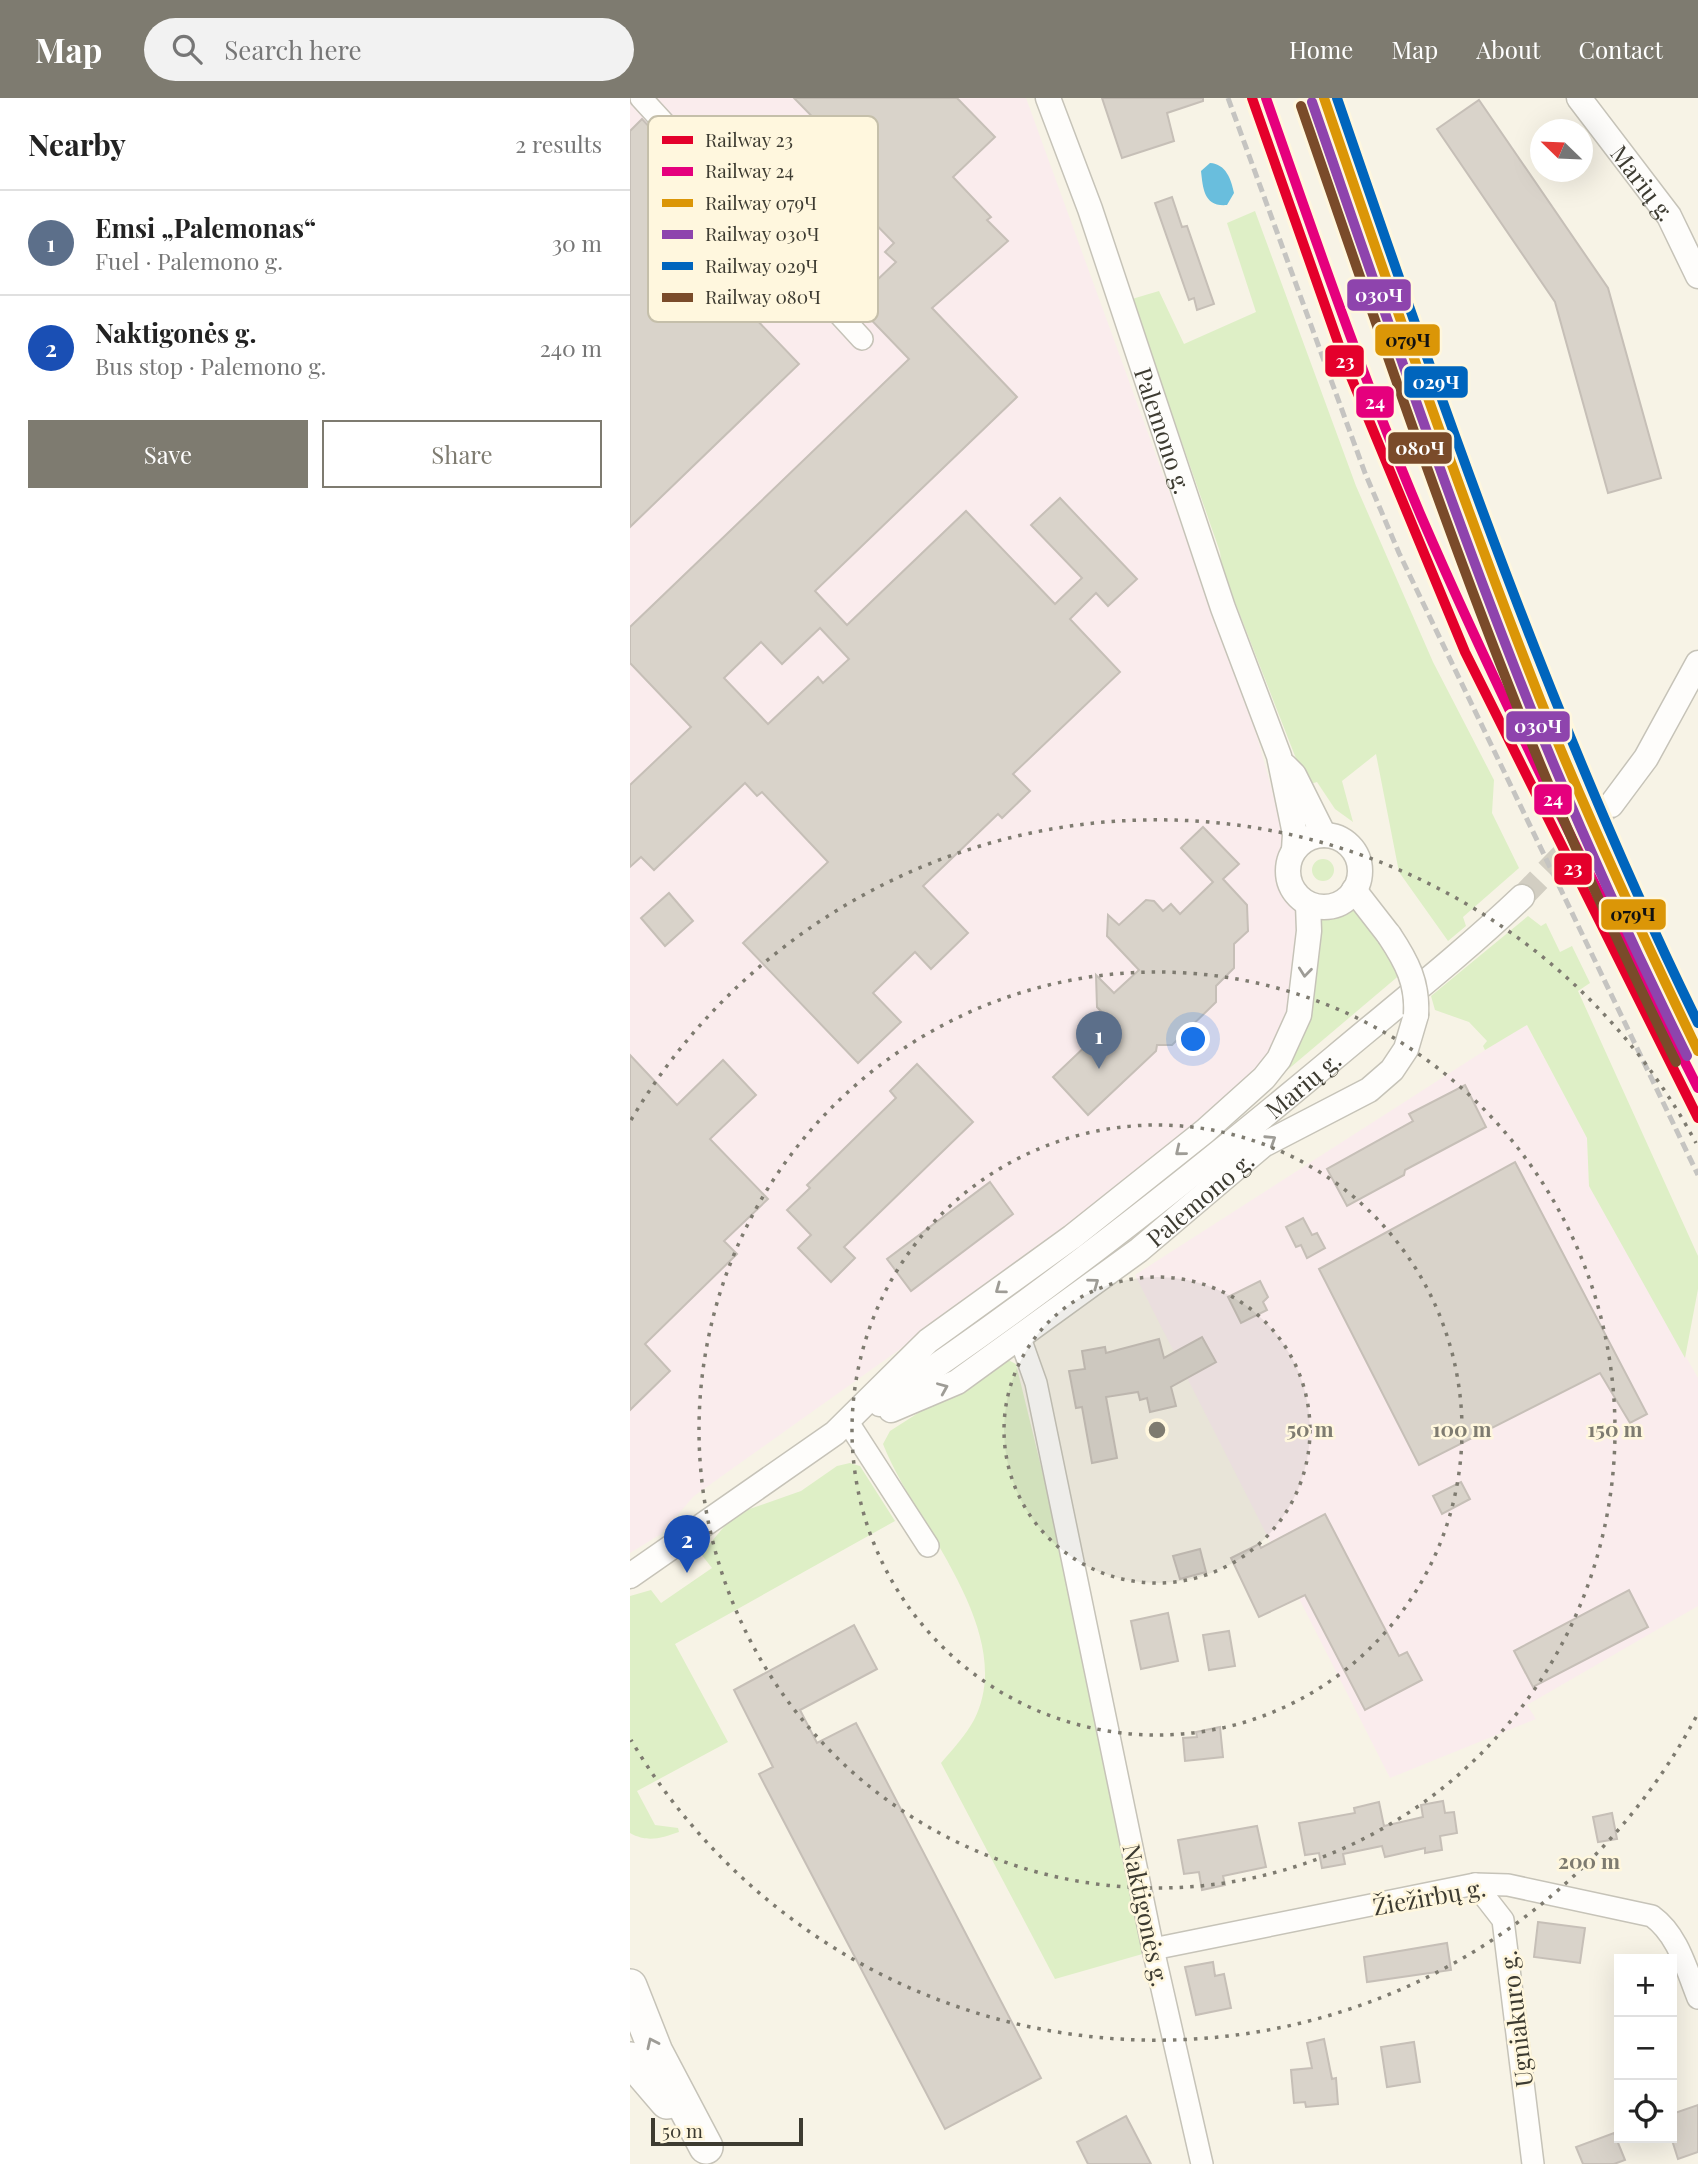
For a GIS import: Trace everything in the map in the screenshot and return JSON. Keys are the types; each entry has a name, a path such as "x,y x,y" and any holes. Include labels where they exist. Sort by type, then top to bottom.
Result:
{"highway":[{"path":"630,1986 656,2052 713,2156"},
{"path":"630,2059 713,2156"}],"street":[{"path":"641,98 658,116"},
{"name":"Palemono g.","path":"843,1430 928,1341 1072,1237 1205,1131 1264,1078 1279,1059 1299,1015 1309,931 1308,904 1298,896 1288,874 1295,834 1281,779 1280,761 1223,608 1090,209 1048,98"},
{"name":"Marių g.","path":"1578,98 1669,216 1698,276"},
{"path":"846,322 862,339"},
{"path":"1611,805 1646,758 1698,663"},
{"name":"Palemono g.","path":"1280,761 1294,775 1324,835"},
{"path":"1294,850 1302,842 1324,835 1347,844 1355,853 1359,866 1354,890 1334,906 1308,904"},
{"name":"Palemono g.","path":"632,1574 843,1430 957,1382 1139,1250 1263,1145 1369,1090 1392,1070 1406,1049 1416,1015 1417,996 1413,976 1389,935 1354,890"},
{"name":"Marių g.","path":"843,1430 1038,1293 1170,1192 1290,1095 1522,897"},
{"name":"Naktigonės g.","path":"1020,1338 1036,1383 1153,1949 1202,2164"},
{"path":"843,1430 928,1546"},
{"name":"Žiežirbų g.","path":"1153,1949 1475,1884 1508,1885 1651,1916 1664,1925 1675,1940 1698,1998"},
{"name":"Ugniakuro g.","path":"1475,1884 1503,1920 1533,2164"}],"shaded area":[{"path":"630,98 1026,98 1253,722 1286,841 1275,871 1280,891 1295,908 1299,937 1292,1013 1257,1074 1150,1163 948,1315 694,1496 661,1534 630,1553"},
{"path":"1526,1024 1587,1138 1589,1186 1698,1378 1698,1606 1527,1705 1536,1719 1390,1778 1135,1275"}],"green space":[{"path":"1255,211 1356,486 1433,662 1494,780 1492,813 1519,868 1463,917 1466,926 1448,941 1399,872 1376,754 1342,781 1353,822 1335,809 1317,782 1307,785 1304,779 1222,569 1220,552 1132,299 1159,291 1184,344 1256,312 1227,223"},
{"path":"1323,859 1331,862 1334,870 1331,878 1323,881 1315,878 1312,870 1315,862"},
{"path":"1352,907 1379,938 1402,973 1272,1083 1317,916 1333,917"},
{"path":"1528,916 1541,926 1546,923 1560,952 1572,946 1590,983 1578,991 1698,1256 1698,1289 1685,1358 1589,1186 1587,1138 1527,1025 1485,1050 1483,1046 1487,1041 1469,1022 1435,1010 1431,996"},
{"path":"1004,1358 1016,1364 1064,1561 1146,1953 1055,1979 941,1763 974,1720 984,1686 983,1651 973,1615 957,1579 883,1444 890,1431"},
{"path":"850,1463 860,1466 895,1521 675,1644 728,1742 637,1791 655,1825 678,1828 679,1832 649,1839 630,1833 630,1596 651,1590 661,1603 712,1568 701,1554 728,1522 741,1512 801,1491 837,1466"}],"water":[{"path":"1210,163 1224,169 1229,178 1234,193 1227,205 1214,203 1206,196 1201,171"}],"building":[{"path":"794,98 957,98 995,137 953,177 991,217 987,220 1008,241 932,308 1017,397 815,591 847,625 966,511 1055,604 1082,578 1031,525 1060,498 1137,579 1108,606 1096,593 1070,619 1120,672 1013,774 1030,791 1002,818 998,814 923,886 968,933 931,969 915,952 873,993 901,1022 858,1063 743,943 828,862 762,792 757,796 745,783 654,870 641,857 630,867 630,785 691,727 630,663 630,627 909,359 873,322 878,322 878,279 896,262 885,252 894,243 878,227 878,116 812,116","holes":["820,628 849,659 823,683 818,677 768,724 724,678 761,642 782,664"]},
{"path":"1102,98 1203,98 1203,101 1167,113 1174,141 1122,158"},
{"path":"1479,100 1530,174 1530,182 1535,182 1608,288 1661,478 1608,493 1555,302 1437,129"},
{"path":"642,119 648,126 648,322 759,322 799,364 630,527 630,131"},
{"path":"1172,197 1182,227 1187,226 1214,304 1197,310 1194,298 1189,300 1155,203"},
{"path":"1203,827 1239,864 1223,879 1247,905 1248,931 1234,944 1234,968 1216,986 1216,1002 1172,1045 1157,1045 1156,1051 1088,1115 1053,1077 1111,1022 1097,1007 1096,975 1114,993 1139,970 1107,936 1108,915 1119,925 1146,900 1154,901 1163,911 1171,904 1180,914 1213,882 1181,848"},
{"path":"669,893 693,921 665,946 641,918"},
{"path":"630,1055 677,1105 723,1060 756,1095 710,1139 768,1199 724,1241 737,1254 645,1344 670,1371 630,1410"},
{"path":"917,1064 973,1122 844,1247 855,1258 831,1282 798,1248 811,1235 787,1210 810,1188 807,1185 896,1098 890,1091"},
{"path":"1465,1085 1486,1127 1405,1170 1404,1175 1347,1206 1327,1169 1413,1121 1409,1114"},
{"path":"1515,1162 1647,1414 1630,1423 1600,1373 1419,1465 1319,1269"},
{"path":"990,1182 1013,1214 911,1291 887,1259"},
{"path":"1303,1218 1312,1235 1317,1233 1325,1248 1307,1258 1301,1245 1296,1247 1286,1227"},
{"path":"1260,1281 1268,1297 1263,1302 1267,1310 1241,1323 1228,1297"},
{"path":"1202,1337 1216,1362 1171,1387 1176,1406 1150,1412 1147,1398 1140,1400 1138,1392 1106,1397 1117,1458 1092,1463 1082,1407 1076,1408 1069,1371 1085,1369 1082,1351 1105,1347 1106,1353 1159,1339 1164,1358"},
{"path":"1461,1482 1470,1499 1442,1514 1433,1496"},
{"path":"1325,1514 1399,1656 1407,1652 1422,1680 1365,1710 1305,1595 1259,1617 1231,1558 1259,1544 1261,1548"},
{"path":"1200,1549 1206,1572 1180,1579 1173,1556"},
{"path":"1629,1590 1648,1627 1533,1687 1514,1651"},
{"path":"1168,1613 1178,1661 1141,1669 1131,1621"},
{"path":"854,1625 877,1669 800,1710 817,1743 856,1723 1041,2078 945,2129 759,1774 773,1767 734,1690"},
{"path":"1229,1631 1235,1666 1209,1670 1203,1635"},
{"path":"1220,1727 1223,1757 1185,1761 1183,1738 1197,1737 1196,1732"},
{"path":"1443,1801 1445,1813 1454,1812 1457,1833 1440,1836 1442,1850 1425,1853 1425,1848 1385,1857 1382,1846 1343,1854 1345,1864 1322,1868 1319,1853 1305,1855 1299,1823 1355,1813 1354,1808 1379,1802 1384,1826 1423,1817 1421,1805"},
{"path":"1612,1813 1617,1839 1598,1842 1593,1817"},
{"path":"1257,1826 1266,1867 1223,1876 1225,1885 1202,1890 1199,1872 1184,1874 1178,1840"},
{"path":"1538,1922 1585,1928 1580,1963 1534,1957"},
{"path":"1447,1943 1451,1970 1367,1982 1364,1957"},
{"path":"1213,1962 1215,1976 1224,1974 1231,2008 1196,2015 1185,1967"},
{"path":"1324,2039 1332,2079 1336,2078 1338,2104 1306,2107 1305,2102 1294,2103 1291,2070 1312,2068 1307,2043"},
{"path":"1414,2042 1420,2082 1387,2087 1381,2047"},
{"path":"1698,2105 1698,2152 1678,2159 1673,2143 1677,2143 1677,2112"},
{"path":"1126,2116 1151,2164 1088,2164 1077,2142"},
{"path":"1614,2133 1614,2143 1618,2143 1625,2160 1614,2164 1583,2164 1576,2147"}],"tunnel":[{"path":"1522,897 1611,805"}],"railway":[{"path":"1228,98 1365,473 1399,553 1698,1175"}],"rail line":[{"name":"23","path":"1252,98 1346,365 1465,652 1698,1118"},
{"name":"24","path":"1266,98 1359,360 1421,516 1520,732 1698,1088"},
{"name":"079Ч","path":"1324,98 1456,475 1540,699 1616,876 1698,1051"},
{"name":"029Ч","path":"1337,98 1460,450 1548,682 1645,911 1698,1023"},
{"name":"030Ч","path":"1312,102 1444,480 1529,704 1605,882 1687,1056"},
{"name":"080Ч","path":"1301,106 1433,484 1518,709 1593,887 1676,1062"}],"place":[{"name":"Emsi „Palemonas“","path":"1099,1069"},
{"name":"Naktigonės g.","path":"687,1573"}]}
